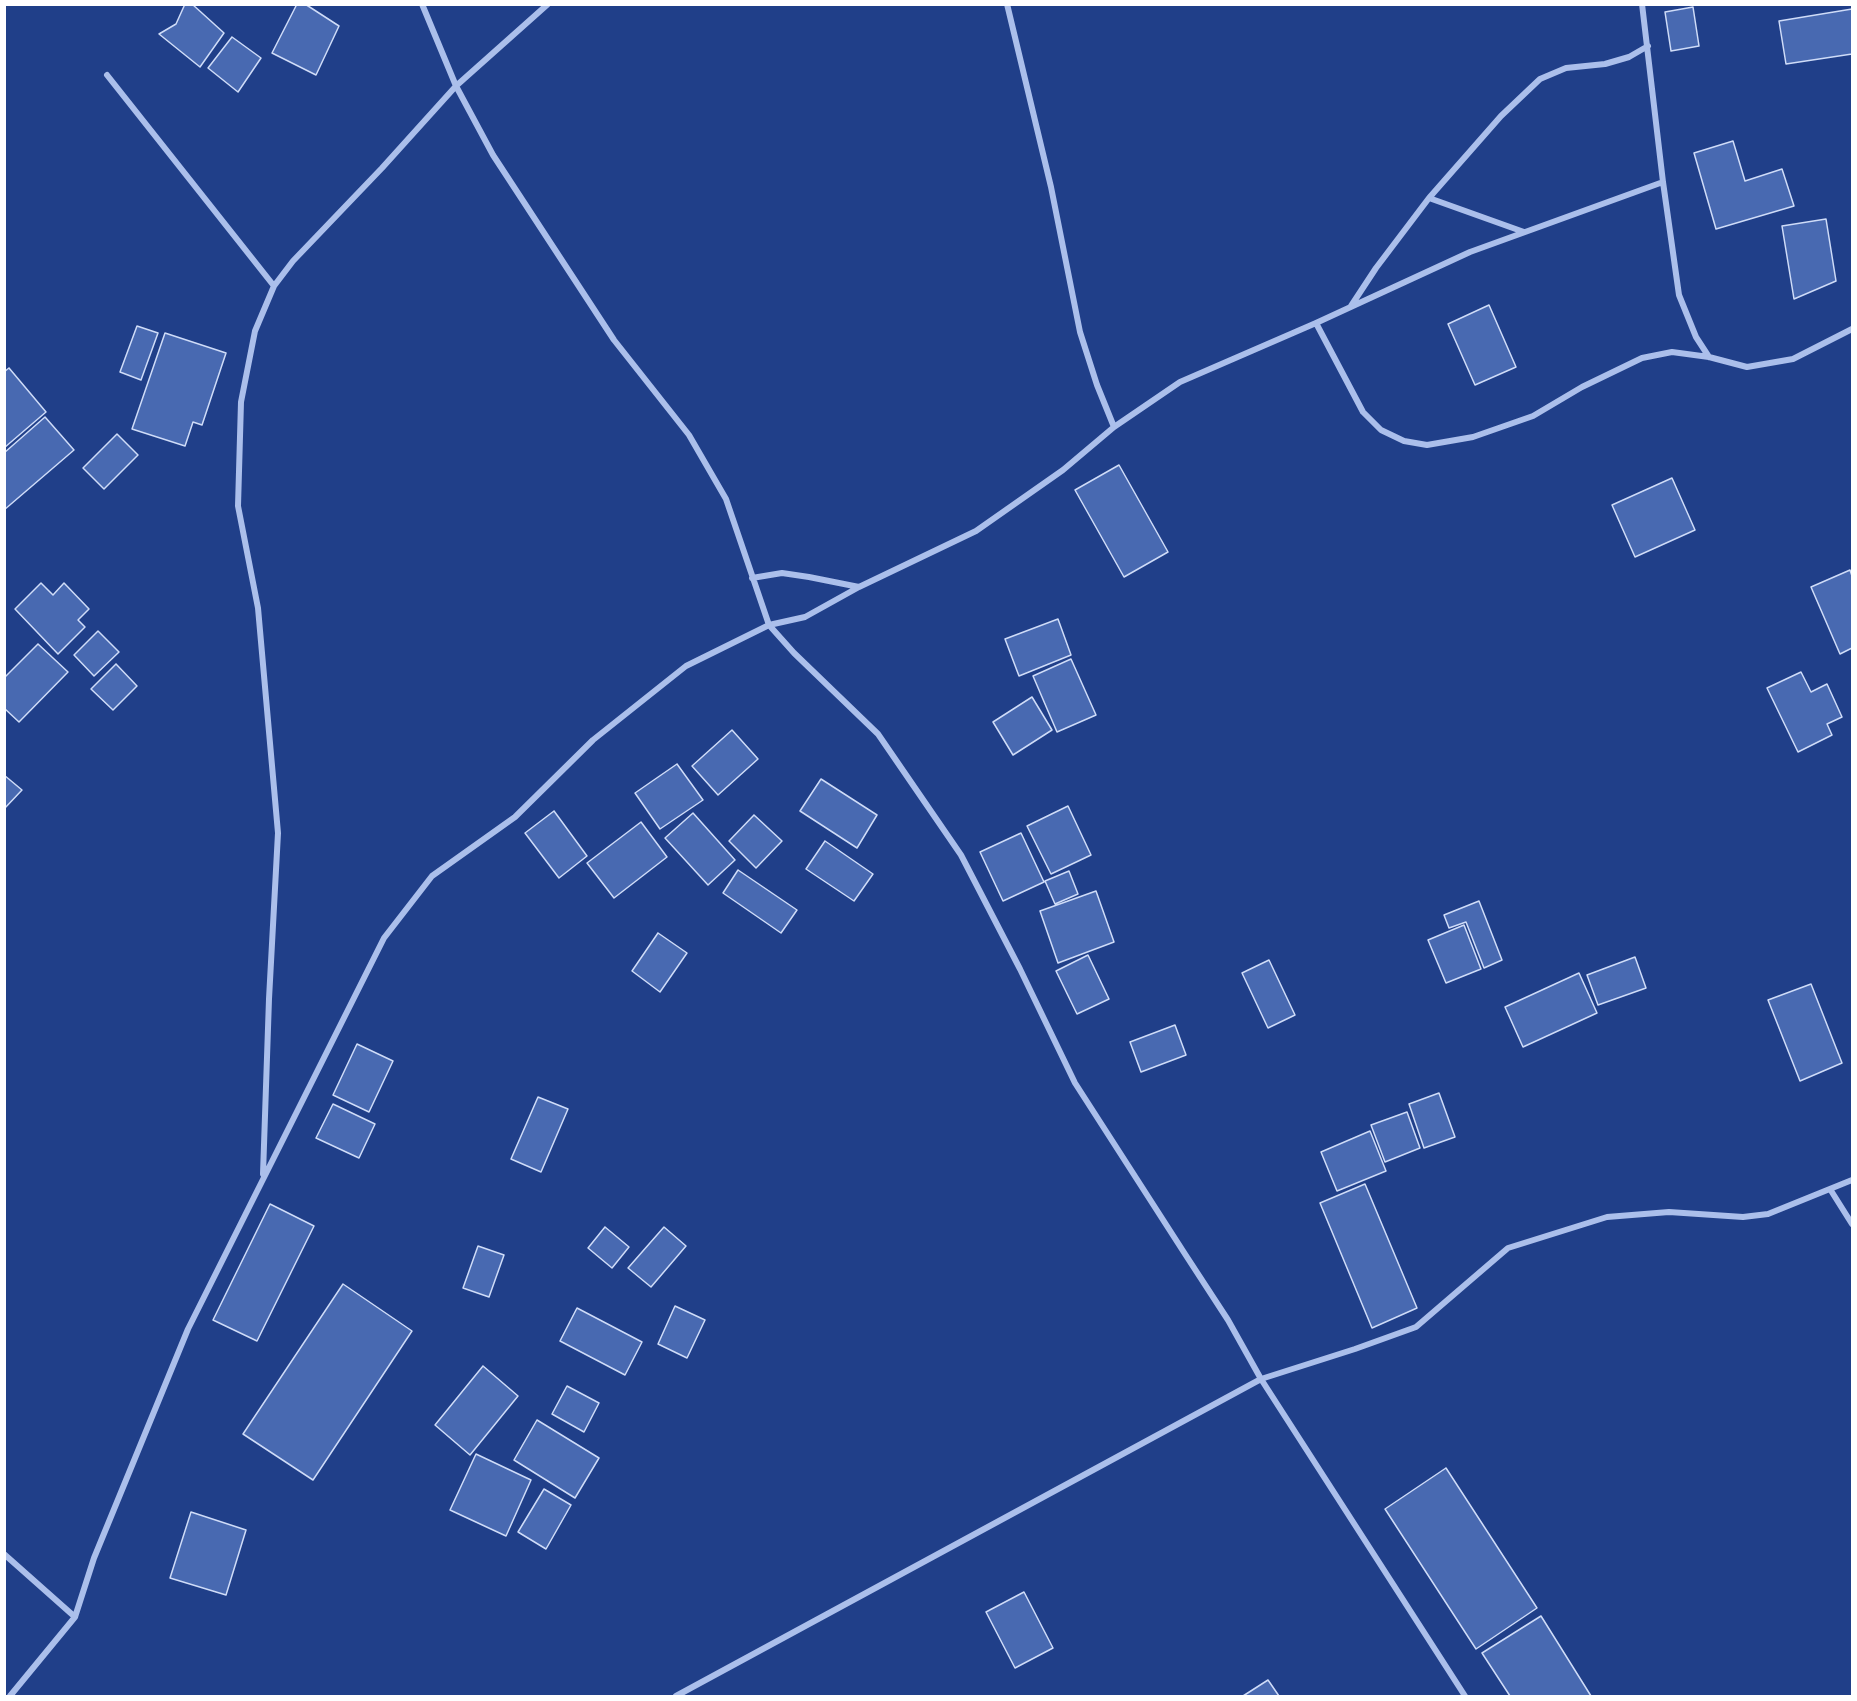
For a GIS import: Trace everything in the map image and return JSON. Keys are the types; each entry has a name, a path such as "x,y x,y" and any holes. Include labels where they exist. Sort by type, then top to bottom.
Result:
{"street":[{"path":"423,4 456,86 493,155 614,340 689,435 726,499 769,625 878,734 961,855 1075,1083 1222,1311 1261,1379 1465,1696"},
{"path":"263,1177 278,832 258,608 238,506 241,402 255,331 274,285 293,261 456,86 548,4"},
{"path":"1007,4 1051,187 1080,332 1097,385 1114,427"},
{"path":"1642,4 1679,295 1696,337 1708,357"},
{"path":"1351,307 1376,268 1429,198 1501,116 1540,79 1566,68 1605,64 1629,57 1648,46"},
{"path":"107,75 274,285"},
{"path":"10,1696 75,1617 94,1558 188,1329 384,938 432,876 515,818 593,740 686,666 769,625 805,617 859,587 976,531 1063,470 1114,427 1180,382 1470,252 1664,182"},
{"path":"1429,198 1524,232"},
{"path":"1316,323 1363,412 1382,430 1404,441 1427,445 1473,437 1533,416 1582,387 1642,358 1672,352 1708,357 1747,367 1793,359 1852,329"},
{"path":"752,578 782,573 859,587"},
{"path":"676,1696 1261,1379 1416,1327 1508,1248 1607,1217 1669,1212 1743,1217 1767,1214 1852,1180"},
{"path":"1830,1189 1852,1224"},
{"path":"4,1554 75,1617"}],"building":[{"path":"185,4 192,4 224,33 200,67 159,34 176,24"},
{"path":"297,4 305,4 339,26 316,75 272,53"},
{"path":"1693,7 1699,46 1671,51 1665,12"},
{"path":"1852,9 1852,54 1786,64 1779,21"},
{"path":"232,37 261,58 238,92 208,68"},
{"path":"1733,141 1745,181 1782,169 1794,206 1716,229 1694,153"},
{"path":"1826,219 1836,281 1794,299 1782,226"},
{"path":"1489,305 1516,367 1475,385 1448,324"},
{"path":"137,326 158,333 141,380 120,372"},
{"path":"165,333 226,353 202,425 193,422 185,446 132,429"},
{"path":"9,368 46,412 4,448 4,372"},
{"path":"45,417 74,450 4,510 4,453"},
{"path":"117,434 138,455 104,489 83,468"},
{"path":"1119,465 1168,552 1124,577 1075,490"},
{"path":"1672,478 1695,530 1635,557 1612,505"},
{"path":"1850,570 1852,576 1852,648 1840,654 1811,587"},
{"path":"41,583 53,595 64,583 89,609 78,620 85,627 58,654 15,609"},
{"path":"1058,619 1071,655 1019,676 1005,639"},
{"path":"98,631 119,652 94,676 74,655"},
{"path":"38,644 68,672 19,722 4,708 4,678"},
{"path":"1071,659 1096,715 1057,732 1033,676"},
{"path":"116,664 137,686 113,710 91,689"},
{"path":"1801,672 1811,692 1827,684 1842,717 1827,724 1832,735 1798,752 1767,688"},
{"path":"1032,697 1052,730 1013,755 993,722"},
{"path":"732,730 758,759 718,795 692,766"},
{"path":"677,764 703,800 660,829 635,793"},
{"path":"4,775 22,790 4,809"},
{"path":"821,779 877,815 857,848 800,811"},
{"path":"1068,806 1091,855 1051,874 1027,826"},
{"path":"554,811 587,856 559,878 525,833"},
{"path":"693,813 735,860 708,885 665,838"},
{"path":"754,815 782,841 756,868 729,841"},
{"path":"641,822 667,857 614,898 587,863"},
{"path":"1021,833 1044,882 1003,901 980,852"},
{"path":"825,841 873,874 854,901 806,869"},
{"path":"738,870 797,910 781,933 723,893"},
{"path":"1069,871 1078,894 1055,904 1045,881"},
{"path":"1096,891 1114,942 1058,963 1040,911"},
{"path":"1479,901 1502,960 1484,968 1466,922 1449,928 1444,915"},
{"path":"1464,925 1481,969 1446,983 1428,940"},
{"path":"658,933 687,953 660,992 632,971"},
{"path":"1088,955 1109,999 1077,1014 1056,971"},
{"path":"1635,957 1646,988 1598,1005 1587,975"},
{"path":"1269,960 1295,1015 1268,1028 1242,973"},
{"path":"1579,973 1597,1013 1523,1047 1505,1007"},
{"path":"1811,984 1842,1063 1800,1081 1768,1000"},
{"path":"1175,1025 1186,1055 1141,1072 1130,1042"},
{"path":"357,1044 393,1061 369,1112 333,1095"},
{"path":"1439,1093 1455,1137 1424,1148 1409,1104"},
{"path":"538,1097 568,1109 541,1172 511,1159"},
{"path":"333,1104 375,1124 359,1158 316,1138"},
{"path":"1407,1112 1420,1148 1385,1162 1371,1125"},
{"path":"1370,1131 1386,1171 1337,1191 1321,1152"},
{"path":"1365,1184 1417,1308 1372,1328 1320,1203"},
{"path":"270,1204 314,1226 257,1341 213,1320"},
{"path":"605,1227 629,1247 612,1268 588,1248"},
{"path":"664,1227 686,1246 651,1287 628,1268"},
{"path":"478,1246 504,1255 489,1297 463,1288"},
{"path":"343,1284 412,1331 313,1480 243,1434"},
{"path":"675,1306 705,1320 687,1358 658,1344"},
{"path":"577,1308 642,1342 625,1375 560,1341"},
{"path":"483,1366 518,1396 470,1455 435,1425"},
{"path":"567,1386 599,1403 584,1432 552,1414"},
{"path":"537,1420 599,1458 575,1498 514,1460"},
{"path":"476,1454 531,1480 506,1536 450,1510"},
{"path":"1446,1468 1537,1608 1476,1649 1385,1509"},
{"path":"544,1489 571,1505 546,1549 518,1532"},
{"path":"191,1512 246,1530 226,1595 170,1578"},
{"path":"1024,1592 1053,1648 1015,1668 986,1612"},
{"path":"1541,1616 1591,1696 1510,1696 1482,1653"},
{"path":"1268,1680 1279,1696 1243,1696"}]}
